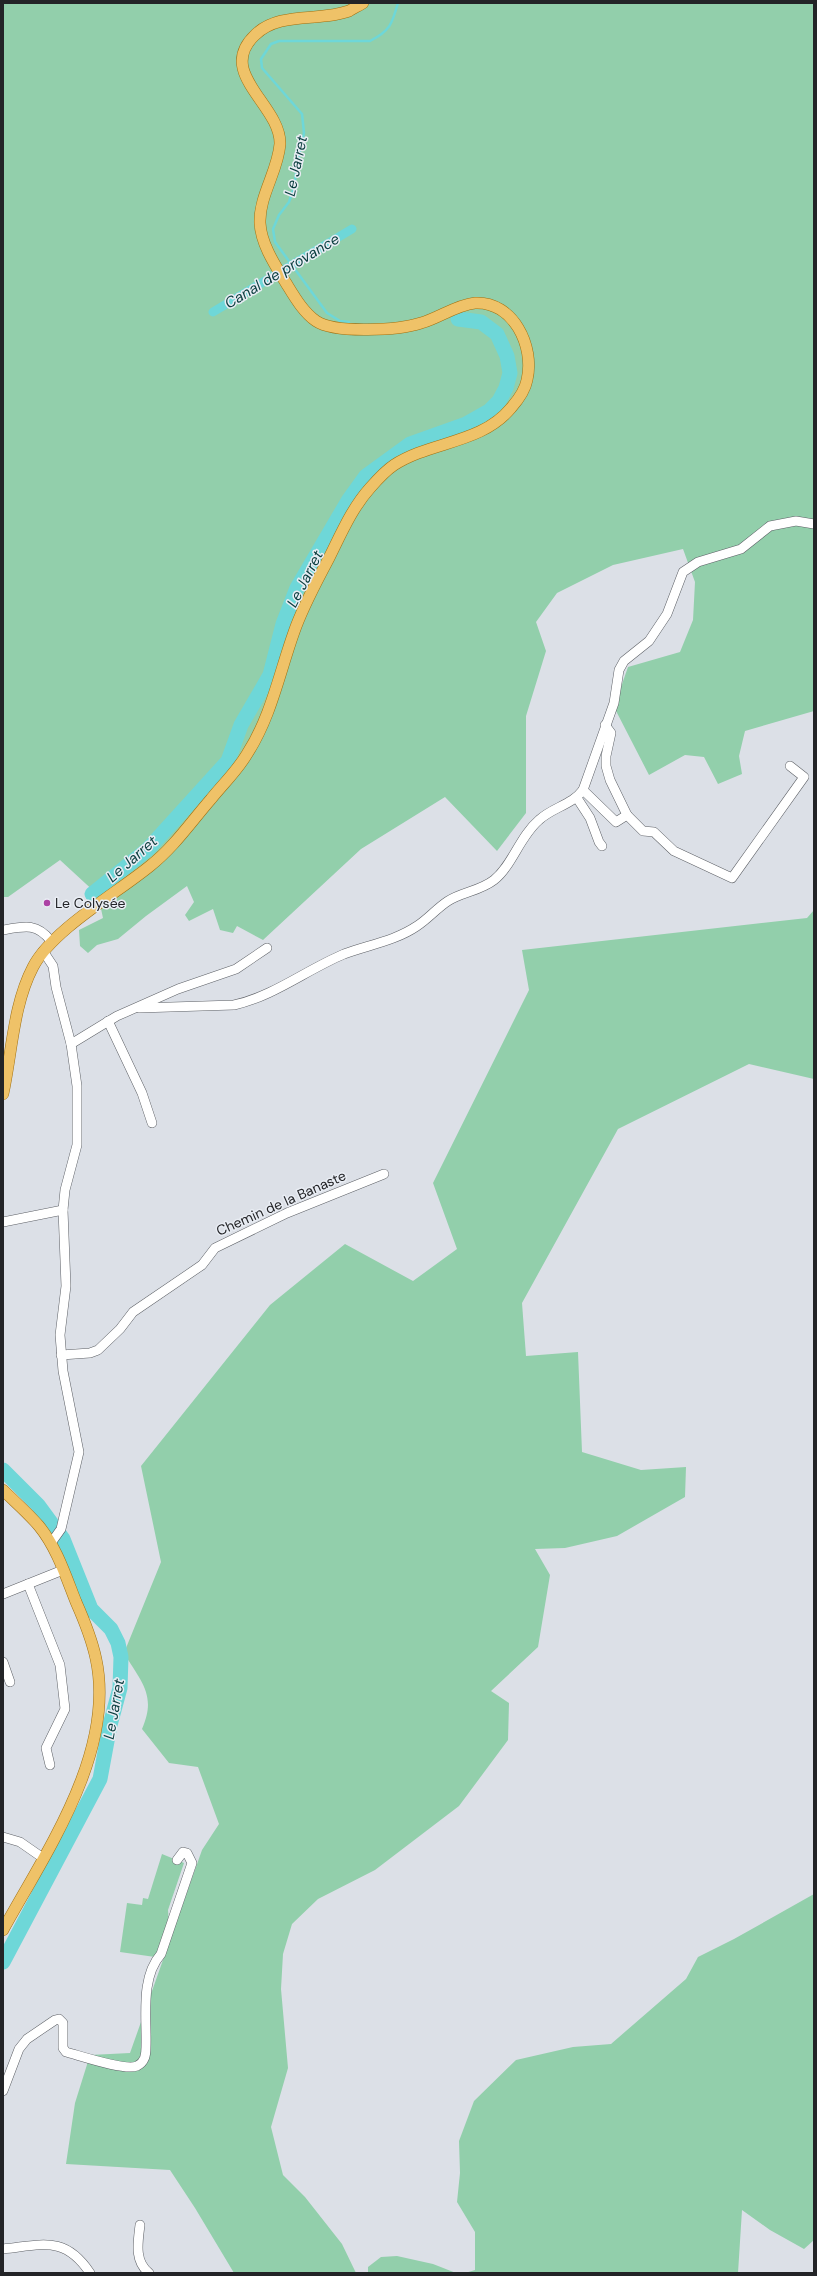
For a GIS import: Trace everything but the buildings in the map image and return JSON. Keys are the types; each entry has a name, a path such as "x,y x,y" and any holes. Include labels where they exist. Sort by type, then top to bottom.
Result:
{"main road":[{"path":"3,1094 22,991 34,964 51,941 160,857 234,773 261,728 276,691 305,602 345,526 366,492 393,466 408,458 481,431 498,422 521,396 527,380 528,364 520,330 511,317 499,307 471,303 426,322 409,326 343,328 323,325 313,319 295,297 265,243 260,229 260,216 277,164 280,136 276,123 245,76 242,62 245,49 252,37 263,28 276,23 349,11 363,3"},
{"path":"3,1490 53,1540 63,1570 88,1631 97,1659 100,1687 99,1718 83,1778 43,1858 3,1930"}],"street":[{"path":"139,1008 234,1005 250,1001 344,954 379,944 408,932 418,926 447,901 463,893 485,887 496,879 529,829 538,820 577,798 583,790 605,725 614,704 619,670 624,661 649,641 660,625 674,601 683,572 698,562 741,549 770,526 796,521 814,524"},
{"path":"605,725 612,733 606,756 608,773 626,815 643,831 654,832 674,850 732,878 804,777 790,766"},
{"path":"583,790 616,822 620,822 626,815"},
{"path":"577,798 590,818 598,842 602,846"},
{"path":"3,930 33,927 42,930 51,941"},
{"path":"71,1044 108,1021 178,989 236,969 267,948"},
{"path":"43,951 53,966 56,987 71,1044 77,1086 77,1145 65,1190 63,1210 66,1286 60,1335 61,1355 79,1452 61,1529 53,1540"},
{"path":"108,1021 142,1094 152,1123"},
{"name":"Chemin de la Banaste","path":"61,1355 90,1353 98,1350 120,1329 133,1312 202,1265 215,1248 287,1213 384,1174"},
{"path":"3,1222 63,1210"},
{"path":"3,1594 63,1570"},
{"path":"28,1584 60,1665 61,1672 65,1709 46,1748 50,1765"},
{"path":"3,1662 10,1682"},
{"path":"3,1837 20,1842 43,1858"},
{"path":"3,2091 19,2049 28,2039 55,2020 60,2019 63,2023 63,2048 66,2052 130,2068 141,2064 145,2058 146,2047 147,1978 152,1965 161,1954 192,1863 187,1853 183,1852 177,1860"},
{"path":"140,2225 138,2255 144,2269 149,2273"},
{"path":"3,2249 52,2244 61,2246 69,2250 90,2273"}],"green space":[{"path":"3,3 814,3 814,711 745,731 739,756 742,774 718,784 704,757 685,755 649,775 614,707 628,667 680,652 693,620 695,582 683,549 613,565 557,593 536,622 546,651 526,716 526,813 497,851 445,797 361,849 263,940 237,926 233,933 220,930 213,909 189,921 185,915 194,902 187,886 118,939 97,945 88,953 80,946 79,930 103,918 98,895 60,860 8,897 3,897"},
{"path":"814,910 814,1079 749,1064 618,1129 522,1303 526,1356 578,1352 582,1452 641,1470 686,1467 685,1497 617,1536 565,1548 535,1549 550,1575 538,1647 491,1691 509,1703 508,1740 459,1806 375,1870 318,1899 292,1924 283,1954 281,1989 288,2068 271,2127 283,2175 305,2197 342,2244 356,2273 234,2273 170,2170 66,2164 75,2103 90,2055 130,2053 202,1850 219,1824 198,1767 169,1763 142,1729 148,1707 145,1689 124,1653 161,1562 141,1466 270,1305 345,1244 413,1281 457,1249 433,1183 529,990 522,950 807,918"},
{"path":"162,1854 184,1863 168,1910 169,1924 155,1957 120,1952 127,1903 142,1905 143,1898 148,1899"},
{"path":"814,1894 814,2240 804,2249 770,2230 742,2210 738,2273 465,2273 475,2270 475,2232 457,2202 460,2173 459,2141 474,2101 516,2060 573,2047 611,2044 686,1979 698,1957 734,1939"},
{"path":"397,2256 433,2264 456,2273 368,2273 368,2267 381,2257"}],"waterway":[{"name":"Le Jarret","path":"349,322 340,321 327,313 275,242 273,229 279,215 289,202 294,187 304,133 302,114 262,68 261,59 271,44 279,41 370,41 382,34 392,22 398,3"},
{"name":"Canal de provance","path":"213,312 352,229"},
{"name":"Le Jarret","path":"92,894 148,849 228,761 241,725 270,675 283,624 297,588 348,501 366,476 410,444 466,424 489,411 499,401 506,388 510,373 507,356 497,334 481,322 458,319"},
{"name":"Le Jarret","path":"3,1470 38,1505 63,1539 91,1609 111,1629 118,1643 121,1657 120,1688 110,1725 100,1779 3,1962"}],"place":[{"name":"Le Colysée","path":"47,903"}]}
